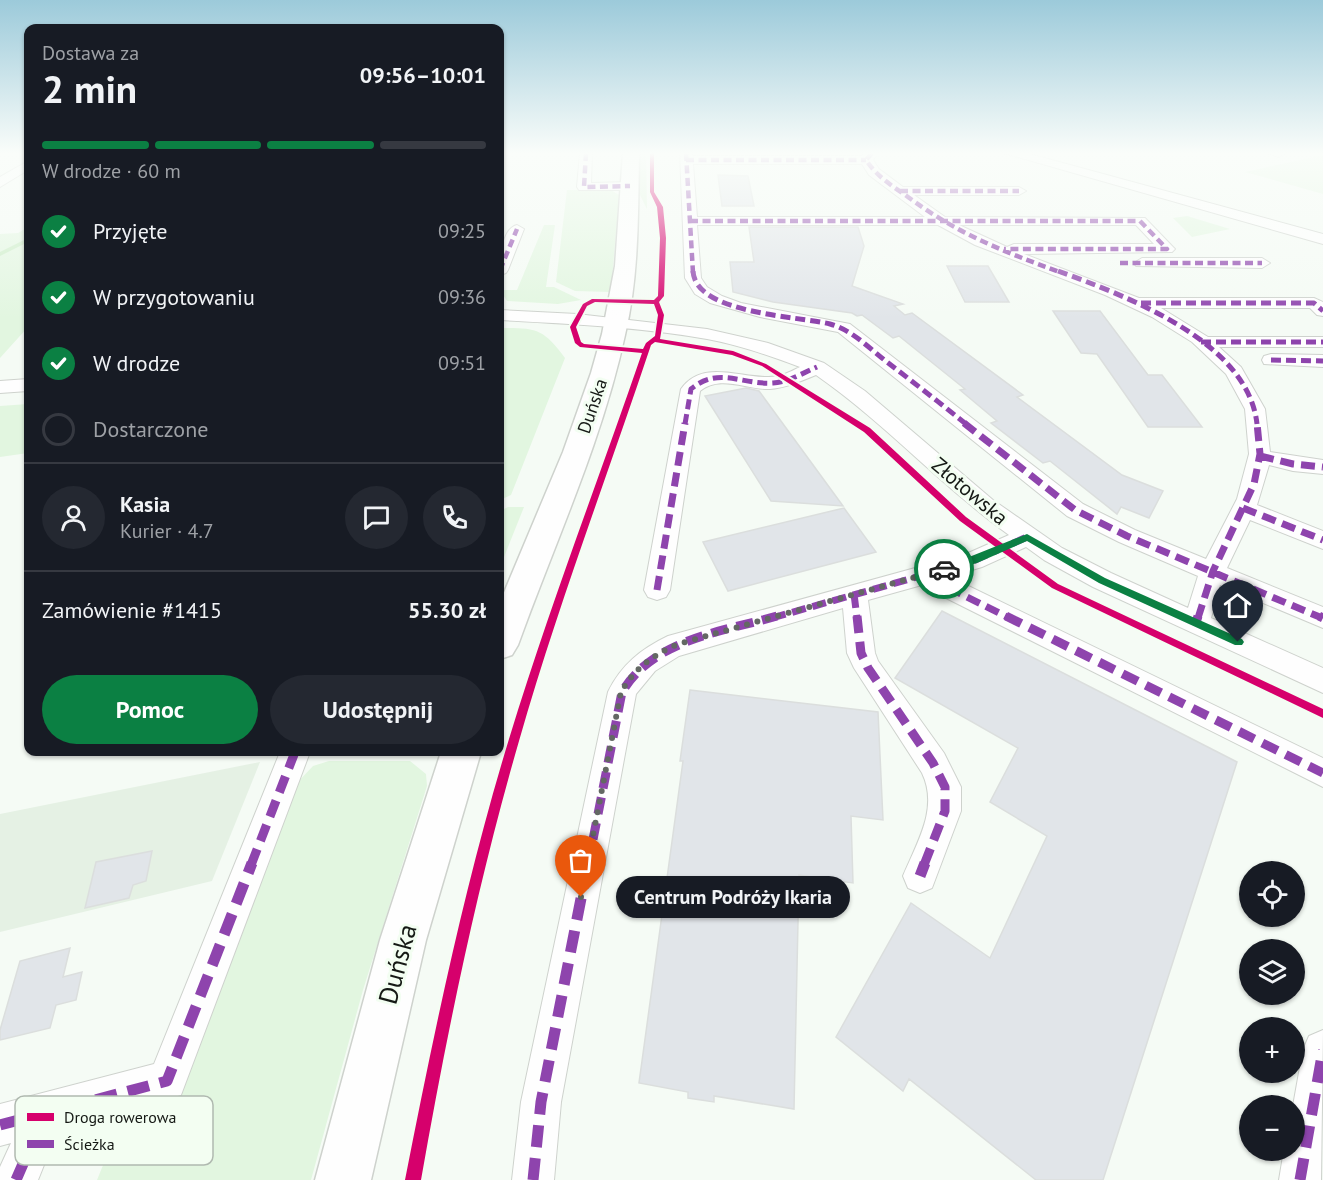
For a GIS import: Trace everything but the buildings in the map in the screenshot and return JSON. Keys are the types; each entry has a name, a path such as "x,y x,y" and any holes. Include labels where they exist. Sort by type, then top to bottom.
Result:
{"street":[{"name":"Duńska","path":"504,635 581,438 603,375 617,323 626,262 629,208"},
{"path":"689,208 693,278 695,285 707,296 735,306 826,322 844,328 1060,501 1103,525 1323,618"},
{"path":"923,208 966,236 1138,303 1181,327 1232,369 1253,400 1261,432 1260,456 1255,480 1213,572 1196,623"},
{"path":"1210,208 1323,239"},
{"path":"690,221 1140,221 1180,263"},
{"path":"504,260 517,229"},
{"path":"998,249 1167,249"},
{"path":"1120,263 1262,263"},
{"path":"1138,303 1314,303 1323,311"},
{"name":"Złotowska","path":"504,315 617,323 734,339 775,350 817,368 858,395 985,506 1027,537 1094,576 1323,681"},
{"path":"1201,342 1323,342"},
{"path":"1279,342 1299,361"},
{"path":"1271,360 1323,361"},
{"path":"657,590 691,389 705,379 724,376 777,383 817,368"},
{"path":"0,387 24,386"},
{"path":"1260,456 1293,464 1323,467"},
{"path":"1243,508 1323,540"},
{"path":"533,1180 541,1102 621,692 630,676 660,652 678,644 973,561 1027,537"},
{"path":"935,572 945,586 1323,773"},
{"path":"854,594 861,653 868,668 933,763 945,787 945,812 920,876"},
{"path":"110,1096 167,1081 293,756"},
{"name":"Duńska","path":"343,1180 403,940 460,756"},
{"path":"1300,1180 1323,1050"},
{"path":"0,1125 15,1121"},
{"path":"16,1180 22,1165"}],"shaded area":[{"path":"260,762 212,881 0,932 0,814"}],"green space":[{"path":"565,208 618,208 611,292 575,291 556,282"},
{"path":"1187,216 1230,229 1192,237 1173,218"},
{"path":"544,225 555,225 546,287 554,287 581,300 558,304 507,301 504,290 517,290"},
{"path":"24,229 24,331 0,358 0,234 18,233"},
{"path":"504,328 522,328 544,335 565,358 511,495 504,498"},
{"path":"24,404 24,454 0,457 0,406"},
{"path":"524,507 504,557 504,509"},
{"path":"329,761 410,761 426,774 427,786 363,990 311,1180 97,1180 103,1165 213,1165 213,1096 179,1096 295,785 313,766"}],"waterway":[{"path":"0,254 24,242"}],"marked path":[{"path":"689,208 693,278 701,290 716,300 736,307 828,323 844,328 1075,510 1127,536 1323,618"},
{"path":"922,208 980,242 1111,292 1158,314 1200,340 1234,371 1255,409 1260,454 1258,469 1248,499 1213,571 1196,623"},
{"path":"690,221 1140,221 1167,249 1004,249"},
{"path":"504,260 517,229"},
{"path":"1120,263 1262,263"},
{"path":"1141,303 1314,303 1323,311"},
{"path":"1201,342 1323,342"},
{"path":"1271,360 1323,361"},
{"path":"657,590 691,389 700,382 720,377 761,383 778,382 817,367"},
{"path":"1260,456 1293,464 1323,467"},
{"path":"1243,508 1323,540"},
{"path":"533,1180 541,1102 622,692 627,683 653,658 678,644 973,561 1027,537"},
{"path":"935,572 945,586 1323,773"},
{"path":"854,594 861,653 868,668 933,763 945,787 945,811 920,876"},
{"path":"110,1096 167,1081 293,756"},
{"path":"1300,1180 1323,1050"},
{"path":"0,1125 15,1121"},
{"path":"16,1180 22,1165"}],"cycle path":[{"path":"413,1180 437,1053 465,927 514,740 547,636 648,344 658,337 661,315 656,302 661,296 663,238 660,208"},
{"path":"646,351 582,346 578,343 573,327 585,305 594,300 656,302"},
{"path":"656,340 733,353 764,365 867,430 963,519 1055,586 1323,714"}],"way so far":[{"path":"581,897 621,692 630,676 660,652 678,644 944,569"}],"place":[{"name":"Centrum Podróży Ikaria","path":"581,897"}],"route":[{"path":"944,569 973,561 1027,537 1053,554 1102,580 1238,642"}]}
